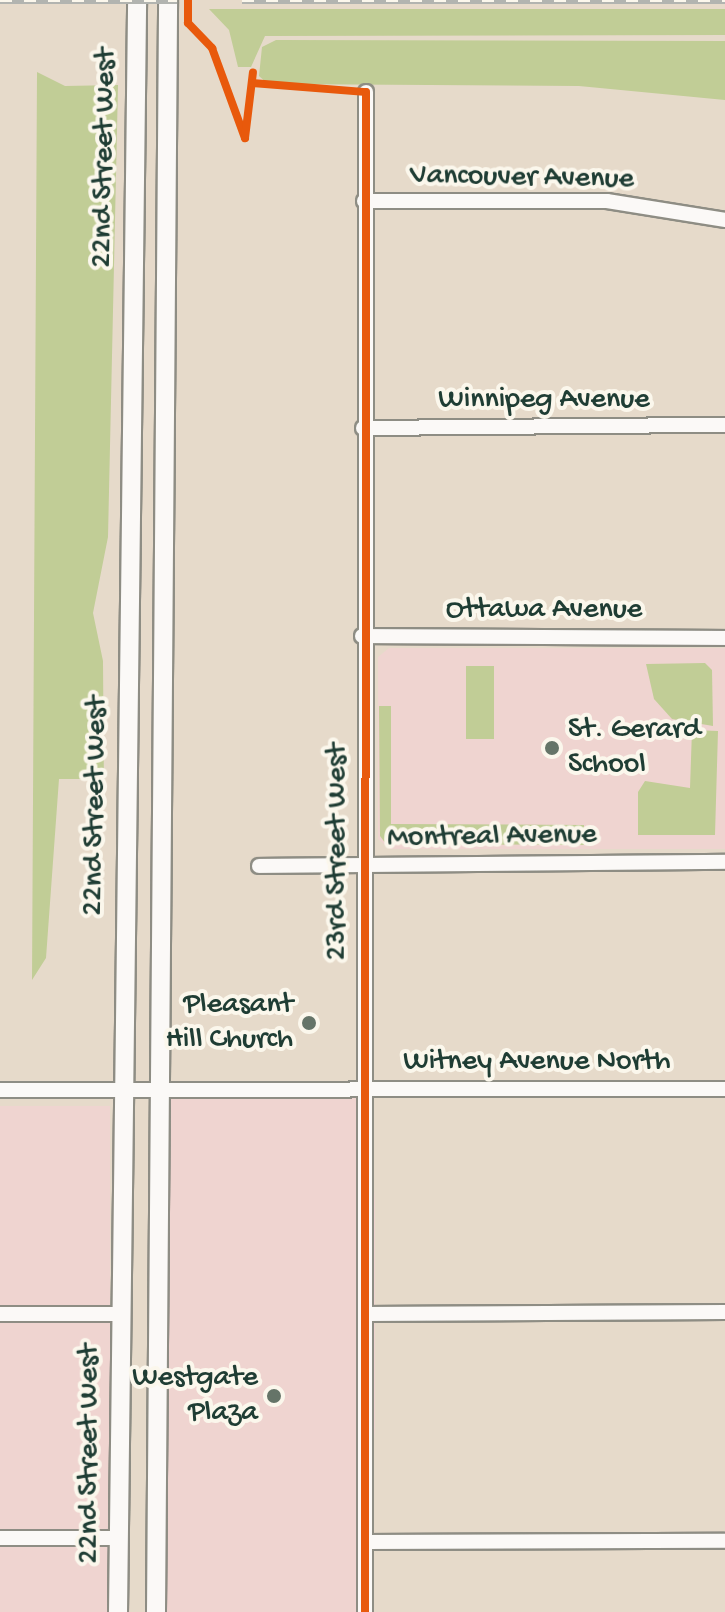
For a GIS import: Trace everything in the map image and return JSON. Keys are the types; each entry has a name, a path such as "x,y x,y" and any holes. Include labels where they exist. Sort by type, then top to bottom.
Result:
{"main road":[{"name":"22nd Street West","path":"118,1612 121,1090 137,0"},
{"name":"22nd Street West","path":"156,1612 157,1090 168,0"}],"street":[{"name":"23rd Street West","path":"365,1612 362,636 366,92"},
{"name":"Vancouver Avenue","path":"364,201 607,201 725,220"},
{"name":"Winnipeg Avenue","path":"363,428 725,425"},
{"name":"Ottawa Avenue","path":"362,636 725,638"},
{"name":"Montreal Avenue","path":"259,866 725,862"},
{"name":"Witney Avenue North","path":"0,1090 725,1089"},
{"path":"366,1314 725,1312"},
{"path":"0,1314 120,1314"},
{"path":"0,1538 119,1538"},
{"path":"365,1542 725,1541"}],"shaded area":[{"name":"St. Gerard School","path":"389,648 725,648 725,849 390,849 378,839 378,657"},
{"path":"365,1089 375,1201 375,1428 365,1542 371,1612 156,1612 157,1090"},
{"path":"0,1106 110,1106 110,1612 0,1612"}],"green space":[{"path":"209,9 725,9 725,35 265,36 251,67 238,67 229,30"},
{"path":"276,40 725,41 725,100 579,86 268,84 259,76 262,47"},
{"path":"37,72 65,86 118,85 108,537 93,613 103,661 104,794 86,779 59,779 46,958 32,980"},
{"path":"705,663 712,670 713,726 672,719 654,699 646,664"},
{"path":"466,666 494,666 494,739 466,739"},
{"path":"379,706 391,706 391,824 584,825 584,845 386,844 380,836"},
{"path":"692,730 718,731 715,835 638,835 638,792 645,781 690,788"}],"railway":[{"path":"0,0 177,0"},
{"path":"242,0 725,0"}],"cycle path":[{"path":"188,0 188,23 212,48 245,138 253,72"},
{"path":"253,83 366,92 365,1612"}],"place":[{"name":"St. Gerard School","path":"552,748"},
{"name":"Pleasant Hill Church","path":"309,1023"},
{"name":"Westgate Plaza","path":"274,1396"}]}
